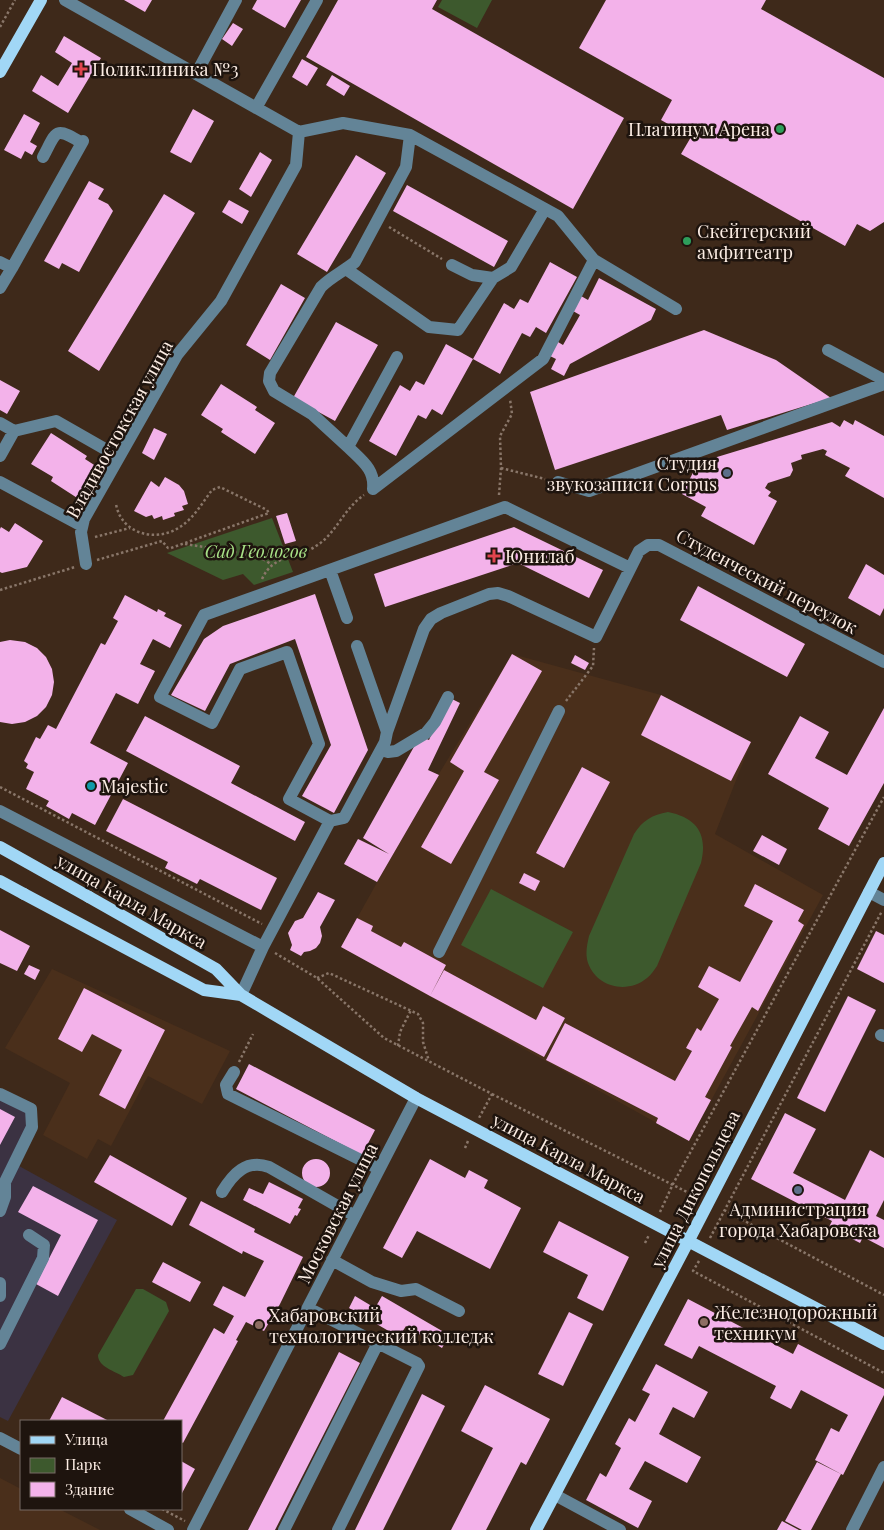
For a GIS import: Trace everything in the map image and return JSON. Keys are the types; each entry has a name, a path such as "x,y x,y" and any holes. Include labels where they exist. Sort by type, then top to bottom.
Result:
{"main road":[{"path":"1,67 41,0"},
{"name":"улица Карла Маркса","path":"0,847 216,969 241,995 416,1098 884,1344"},
{"name":"улица Дикопольцева","path":"536,1530 689,1240 884,863"},
{"name":"улица Карла Маркса","path":"0,881 204,990 241,995"},
{"path":"0,886 24,894"}],"street":[{"path":"65,0 299,132 343,123 410,135 558,216 594,260 676,309"},
{"path":"196,74 236,0"},
{"path":"256,108 317,0"},
{"path":"0,288 82,142 60,132 55,135 43,157"},
{"name":"Владивостокская улица","path":"86,564 82,526 177,355 221,301 296,165 299,132"},
{"path":"373,489 374,479 371,470 312,414 274,392 269,381 270,373 321,287 355,262 406,166 410,135"},
{"path":"346,269 429,327 458,330 492,278 511,267 545,208"},
{"path":"373,489 543,359 594,260"},
{"path":"0,262 12,268"},
{"path":"452,265 472,275 492,278"},
{"path":"828,350 884,380"},
{"path":"348,448 397,357"},
{"path":"558,482 589,491 884,384"},
{"path":"0,423 14,431 56,421 119,457"},
{"path":"0,456 14,431"},
{"path":"0,482 82,526"},
{"path":"596,637 498,593 489,594 430,619 424,629 385,742 344,818 330,821 289,799 319,744 287,652 240,669 212,723 160,697 204,615 505,507 630,568"},
{"name":"Студенческий переулок","path":"596,637 640,551 648,546 659,545 884,662"},
{"path":"330,570 347,618"},
{"path":"357,646 387,732"},
{"path":"381,750 388,752 396,751 426,732 435,722 448,697"},
{"path":"439,952 559,711"},
{"path":"0,811 263,947"},
{"path":"241,995 263,947 330,821"},
{"path":"868,892 884,900"},
{"path":"234,1072 226,1085 228,1094 379,1169"},
{"path":"0,1094 31,1109 32,1126 5,1182 6,1197 0,1211"},
{"name":"Московская улица","path":"194,1528 416,1098"},
{"path":"222,1192 238,1171 262,1164 355,1216"},
{"path":"0,1344 44,1258 44,1245 29,1235"},
{"path":"332,1260 372,1282 401,1291 416,1289 459,1311"},
{"path":"0,1283 0,1296"},
{"path":"308,1308 417,1363 419,1368 338,1530"},
{"path":"284,1530 378,1343"},
{"path":"0,1438 20,1448"},
{"path":"852,1530 884,1467"},
{"path":"555,1495 615,1529"},
{"path":"132,1510 168,1530"}],"path":[{"path":"0,27 15,0"},
{"path":"378,219 452,265"},
{"path":"499,493 501,468 500,436 512,414 508,386"},
{"path":"501,468 558,482"},
{"path":"0,590 162,541 168,548 184,544 267,515 269,512 220,487 216,487 189,520 173,531 159,535 149,535 136,532 130,528 121,516 116,504"},
{"path":"254,597 265,572 272,564 314,548 322,543 357,500 373,489"},
{"path":"82,540 130,528"},
{"path":"184,544 256,555 272,564"},
{"path":"559,711 593,666 596,637"},
{"path":"0,787 273,929"},
{"path":"645,1243 673,1184 884,797"},
{"path":"724,1210 884,908"},
{"path":"263,947 317,978 379,1034 398,1046 724,1210 884,1295"},
{"path":"317,978 325,973 329,973 411,1010 422,1018 423,1042 430,1063"},
{"path":"398,1046 400,1032 411,1010"},
{"path":"234,1072 253,1034"},
{"path":"464,1148 492,1094"},
{"path":"694,1271 884,1373"},
{"path":"164,1510 194,1528"}],"shaded area":[{"path":"512,654 661,695 751,742 715,834 823,895 689,1141 341,947 423,800"},
{"path":"52,969 230,1051 202,1104 148,1076 111,1146 98,1139 87,1159 43,1135 70,1083 5,1048"},
{"path":"0,1096 34,1113 10,1161 117,1220 8,1421 0,1417"},
{"path":"0,1478 20,1488 20,1510 61,1510 100,1530 0,1530"}],"green space":[{"path":"442,0 492,0 477,28 438,7"},
{"name":"Сад Геологов","path":"272,518 293,572 254,585 243,574 223,580 167,553"},
{"path":"668,812 686,818 698,829 703,844 701,863 657,966 648,977 639,983 631,986 614,986 598,978 588,963 586,953 589,936 634,834 648,819"},
{"path":"491,889 573,932 543,988 461,945"},
{"path":"136,1289 143,1289 166,1302 169,1311 133,1375 124,1377 104,1366 98,1355"}],"building":[{"path":"124,0 152,0 145,12"},
{"path":"257,0 301,0 285,28 252,9"},
{"path":"338,0 437,0 432,9 624,118 573,209 306,57"},
{"name":"Платинум Арена","path":"606,0 766,0 761,9 884,78 884,222 870,231 857,224 845,246 681,154 691,137 661,120 672,100 579,48"},
{"path":"233,23 243,29 232,46 222,39"},
{"name":"Поликлиника №3","path":"64,36 101,58 68,113 32,91 41,75 58,86 72,63 55,52"},
{"path":"302,59 318,68 307,86 292,77"},
{"path":"332,75 350,86 344,96 326,85"},
{"path":"193,109 214,121 191,163 170,152"},
{"path":"24,114 40,123 30,142 37,146 32,155 25,151 21,159 4,150"},
{"path":"260,152 272,160 251,197 239,189"},
{"path":"356,155 386,173 327,272 297,254"},
{"path":"89,181 104,189 98,199 108,204 113,211 79,272 62,263 59,269 44,261"},
{"path":"407,185 508,241 494,267 393,211"},
{"path":"164,194 195,213 99,371 68,351"},
{"path":"229,200 249,211 242,224 222,212"},
{"path":"550,262 577,277 546,333 536,327 530,337 522,333 500,374 473,359 504,303 514,309 520,299 528,303"},
{"path":"599,278 656,309 651,320 570,364 564,376 551,369 556,359 550,356 558,342 563,345 580,315 573,311 581,296 588,300"},
{"path":"281,284 305,298 270,360 246,345"},
{"path":"336,322 378,345 335,421 293,398"},
{"path":"704,330 776,360 831,398 727,430 721,415 555,470 530,392"},
{"path":"446,344 473,359 442,415 432,409 426,419 418,415 396,456 369,441 400,385 410,391 416,381 424,385"},
{"path":"0,380 20,391 7,414 0,410"},
{"path":"221,384 257,407 255,410 275,423 255,454 221,432 223,429 201,415"},
{"path":"844,420 853,425 855,420 884,436 884,498 845,476 850,468 825,455 827,451 823,449 801,455 802,459 791,463 793,470 790,476 768,483 765,488 771,492 768,496 777,501 754,545 701,516 706,507 682,494 700,459 709,464 712,459 715,461 717,457 832,422 840,427"},
{"path":"154,428 167,434 154,460 142,453"},
{"path":"51,433 87,456 85,459 105,472 85,503 51,481 53,477 31,464"},
{"path":"165,477 179,485 184,491 188,504 182,506 184,510 174,513 175,516 163,520 162,516 154,519 152,515 146,517 134,511 151,481 159,487"},
{"path":"287,513 296,541 285,544 276,516"},
{"path":"15,523 43,541 27,567 2,573 0,572 0,529 1,527 9,532"},
{"path":"514,527 603,570 589,598 518,563 385,607 374,574"},
{"path":"866,564 884,575 884,608 880,616 848,598"},
{"path":"698,586 805,644 787,677 680,620"},
{"path":"315,594 368,750 334,813 302,796 331,745 295,639 230,664 205,711 171,695 204,639 223,626"},
{"path":"125,595 157,612 158,609 166,613 164,616 182,625 170,648 153,639 140,664 155,671 138,704 116,693 90,743 128,763 95,825 72,813 69,819 46,806 49,801 26,789 34,772 26,768 28,764 24,761 36,737 40,739 48,725 56,729 101,643 105,645 118,621 113,618"},
{"path":"10,640 25,642 37,648 46,657 52,669 54,682 52,695 46,707 37,716 25,722 12,724 0,722 0,642"},
{"path":"512,654 542,671 484,772 499,780 451,864 421,847 464,771 450,762"},
{"path":"575,655 589,663 585,670 571,663"},
{"path":"661,695 751,742 731,781 641,735"},
{"path":"448,697 460,703 428,770 439,775 377,882 344,864 358,839 389,854 363,838 420,736 429,740"},
{"path":"884,708 884,783 849,846 818,829 829,808 768,774 800,716 829,732 815,758 847,775"},
{"path":"145,716 240,766 231,783 305,822 295,841 126,751"},
{"path":"582,767 610,782 564,868 536,853"},
{"path":"123,799 277,878 261,910 200,879 197,884 165,868 168,862 106,831"},
{"path":"762,835 787,849 779,865 753,851"},
{"path":"524,873 540,881 535,891 519,883"},
{"path":"755,884 804,910 798,921 804,925 758,1011 752,1007 730,1046 732,1047 705,1097 711,1100 689,1141 656,1123 658,1118 546,1060 565,1023 675,1081 692,1051 686,1048 697,1028 701,1031 719,999 698,987 709,966 740,982 773,921 744,906"},
{"path":"318,892 335,900 320,927 322,936 320,943 316,948 304,952 301,956 290,950 292,945 288,933 295,921 303,918"},
{"path":"357,918 373,926 371,931 401,947 404,942 446,965 430,996 341,947"},
{"path":"0,930 30,946 17,971 0,963"},
{"path":"876,931 884,935 884,983 857,969"},
{"path":"29,965 40,970 35,980 24,974"},
{"path":"444,970 536,1020 543,1006 565,1018 544,1057 430,996"},
{"path":"84,988 165,1030 125,1109 99,1095 122,1050 92,1034 82,1052 58,1039"},
{"path":"848,996 876,1010 825,1112 797,1098"},
{"path":"249,1064 375,1130 362,1155 236,1089"},
{"path":"0,1109 15,1117 0,1145"},
{"name":"Администрация города Хабаровска","path":"785,1113 816,1129 793,1173 845,1200 870,1150 884,1158 884,1200 876,1216 884,1220 884,1248 863,1237 860,1243 829,1227 832,1221 751,1179"},
{"path":"110,1155 187,1198 172,1226 94,1182"},
{"path":"316,1159 326,1163 330,1173 326,1183 316,1187 306,1183 302,1173 306,1163"},
{"path":"430,1159 465,1178 469,1170 488,1180 484,1188 521,1208 490,1269 417,1231 402,1258 383,1248"},
{"path":"269,1182 303,1199 298,1208 301,1209 290,1224 243,1200 249,1188 263,1194"},
{"path":"33,1186 98,1220 58,1296 36,1284 61,1235 18,1212"},
{"name":"Хабаровский технологический колледж","path":"201,1201 255,1229 254,1232 303,1257 280,1304 264,1331 246,1322 236,1340 238,1341 183,1443 182,1420 164,1420 214,1328 224,1334 234,1316 213,1305 223,1286 245,1297 264,1261 243,1251 242,1254 189,1225"},
{"path":"559,1221 629,1257 603,1311 577,1298 588,1275 543,1252"},
{"path":"163,1262 201,1282 190,1302 152,1282"},
{"path":"355,1296 375,1308 382,1296 449,1335 442,1348 406,1326 399,1337 349,1308"},
{"path":"688,1299 793,1354 798,1344 884,1389 884,1395 843,1475 815,1460 831,1428 839,1432 848,1415 801,1390 791,1409 770,1398 776,1386 699,1346 692,1359 664,1345"},
{"path":"569,1312 593,1324 563,1386 538,1374"},
{"path":"339,1352 360,1363 275,1530 248,1530"},
{"path":"656,1364 708,1392 694,1418 673,1407 659,1434 701,1457 687,1483 645,1461 629,1489 652,1501 638,1528 586,1500 600,1473 606,1477 621,1448 615,1444 629,1418 635,1422 650,1394 642,1390"},
{"path":"485,1385 550,1419 526,1465 521,1462 486,1530 451,1530 493,1448 461,1431"},
{"path":"422,1394 445,1406 383,1530 355,1530"},
{"path":"62,1397 107,1420 50,1420"},
{"path":"182,1462 195,1469 182,1493"},
{"path":"817,1462 841,1474 811,1530 802,1530 785,1521"},
{"path":"782,1521 799,1530 777,1530"}],"place":[{"name":"Поликлиника №3","path":"81,69"},
{"name":"Платинум Арена","path":"780,129"},
{"name":"Скейтерский амфитеатр","path":"687,241"},
{"name":"Студия звукозаписи Corpus","path":"727,473"},
{"name":"Юнилаб","path":"494,556"},
{"name":"Majestic","path":"91,786"},
{"name":"Администрация города Хабаровска","path":"798,1190"},
{"name":"Железнодорожный техникум","path":"704,1322"},
{"name":"Хабаровский технологический колледж","path":"259,1325"}]}
